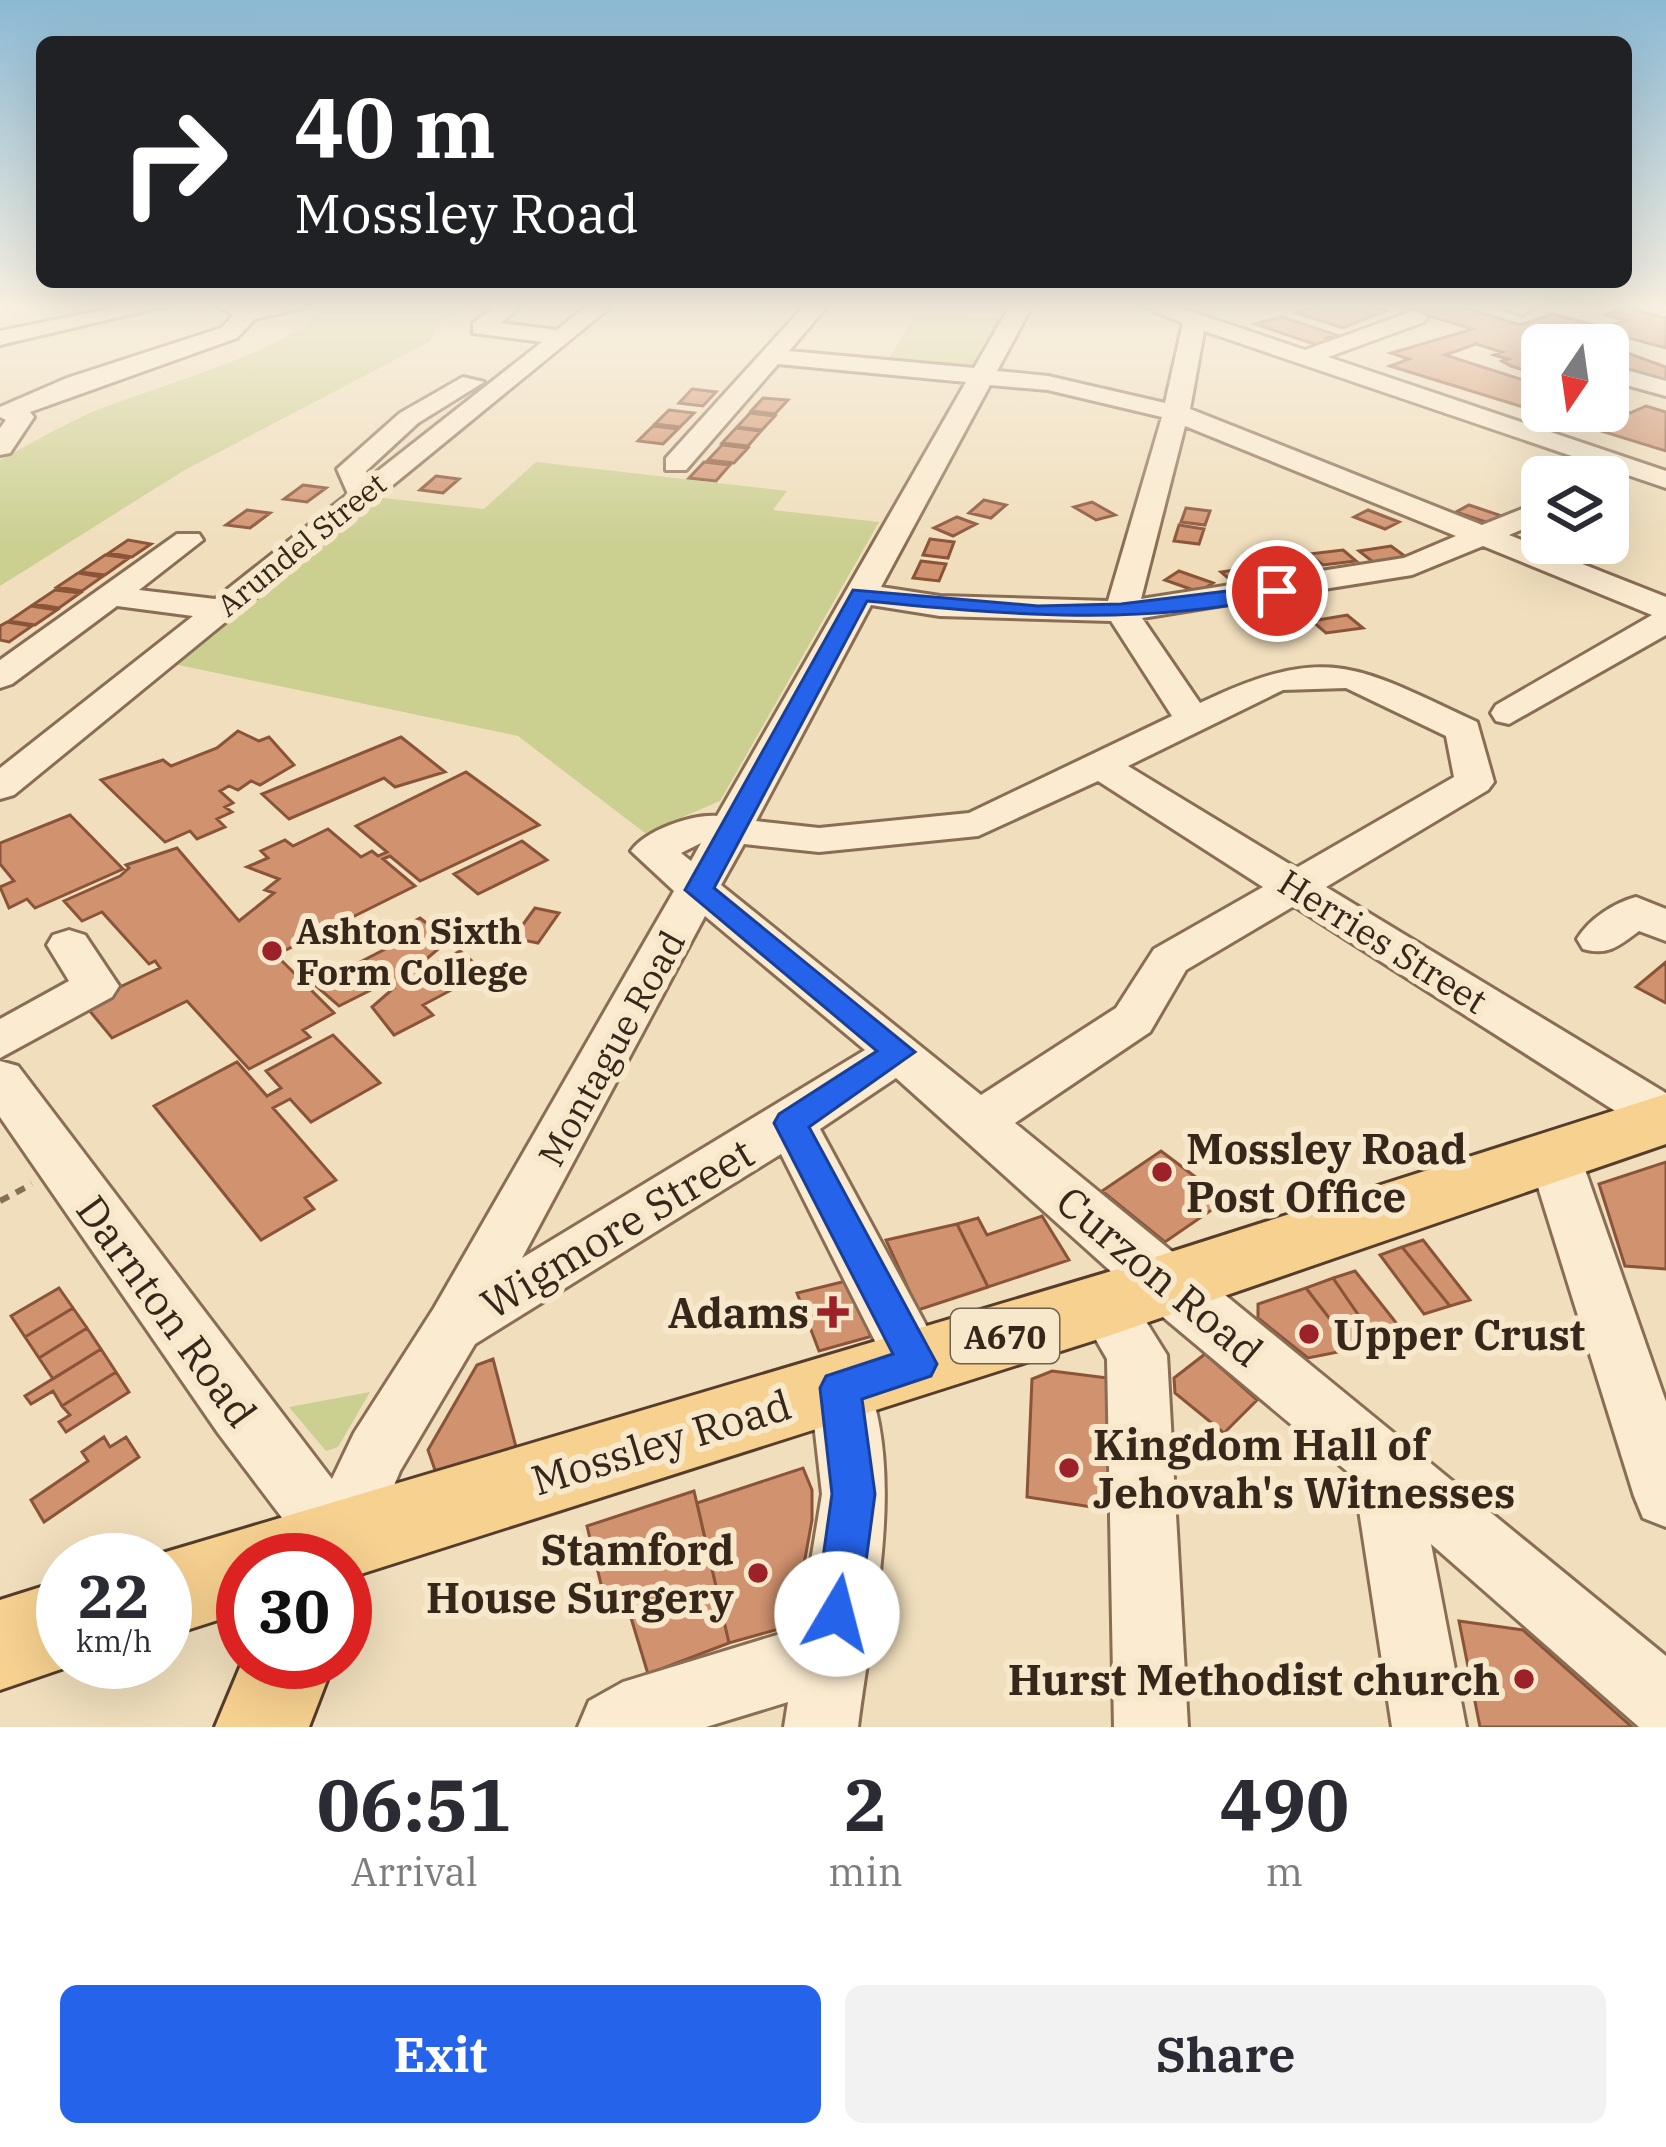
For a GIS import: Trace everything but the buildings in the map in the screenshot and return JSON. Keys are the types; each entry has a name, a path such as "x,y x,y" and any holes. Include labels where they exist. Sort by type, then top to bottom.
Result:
{"main road":[{"name":"Mossley Road","path":"372,1535 1135,1295 1666,1119"},
{"path":"0,1645 36,1634"},
{"path":"262,1727 277,1689"}],"street":[{"path":"5,411 75,385"},
{"name":"Arundel Street","path":"0,787 502,385"},
{"path":"676,464 746,385"},
{"name":"Montague Road","path":"327,1533 455,1326 976,385"},
{"path":"1049,385 1176,413 1666,609"},
{"path":"1180,385 1121,611 1193,720"},
{"path":"1381,385 1572,456"},
{"path":"0,447 21,417 5,411"},
{"path":"1629,475 1666,480"},
{"path":"860,594 940,606 1121,611 1277,591 1412,566 1521,520"},
{"path":"0,677 188,540"},
{"path":"110,596 220,609"},
{"path":"1509,713 1666,621"},
{"path":"731,831 818,840 978,824 1276,680 1352,677 1464,730 1474,782 1170,960 1133,1020 980,1121"},
{"name":"Herries Street","path":"1099,765 1666,1119"},
{"name":"Curzon Road","path":"731,831 703,827 652,851 980,1121 1135,1295 1384,1462 1666,1703"},
{"path":"1599,939 1656,909"},
{"path":"0,1041 96,986 95,977 69,945"},
{"name":"Wigmore Street","path":"455,1326 899,1052"},
{"name":"Darnton Road","path":"0,1079 240,1413 303,1533"},
{"path":"790,1123 917,1364"},
{"path":"1556,1158 1666,1496"},
{"path":"1135,1295 1150,1727"},
{"path":"821,1727 854,1494 840,1388"},
{"path":"1384,1462 1429,1727"},
{"path":"615,1727 649,1708 832,1654"}],"green space":[{"path":"169,385 348,385 183,471 0,586 0,460 92,412"},
{"path":"536,462 787,491 773,510 879,522 720,801 645,833 518,736 169,663 374,497 484,509"},
{"path":"370,1392 338,1447 326,1451 289,1407"}],"place":[{"name":"Ashton Sixth Form College","path":"272,951"},
{"name":"Mossley Road Post Office","path":"1162,1172"},
{"name":"Adams","path":"833,1312"},
{"name":"Upper Crust","path":"1309,1334"},
{"name":"Kingdom Hall of Jehovah's Witnesses","path":"1069,1468"},
{"name":"Stamford House Surgery","path":"758,1573"},
{"name":"Hurst Methodist church","path":"1524,1679"}],"route":[{"path":"837,1614 854,1494 840,1388 917,1364 790,1123 899,1052 699,890 860,594 940,606 1038,612 1121,611 1277,591"}]}
